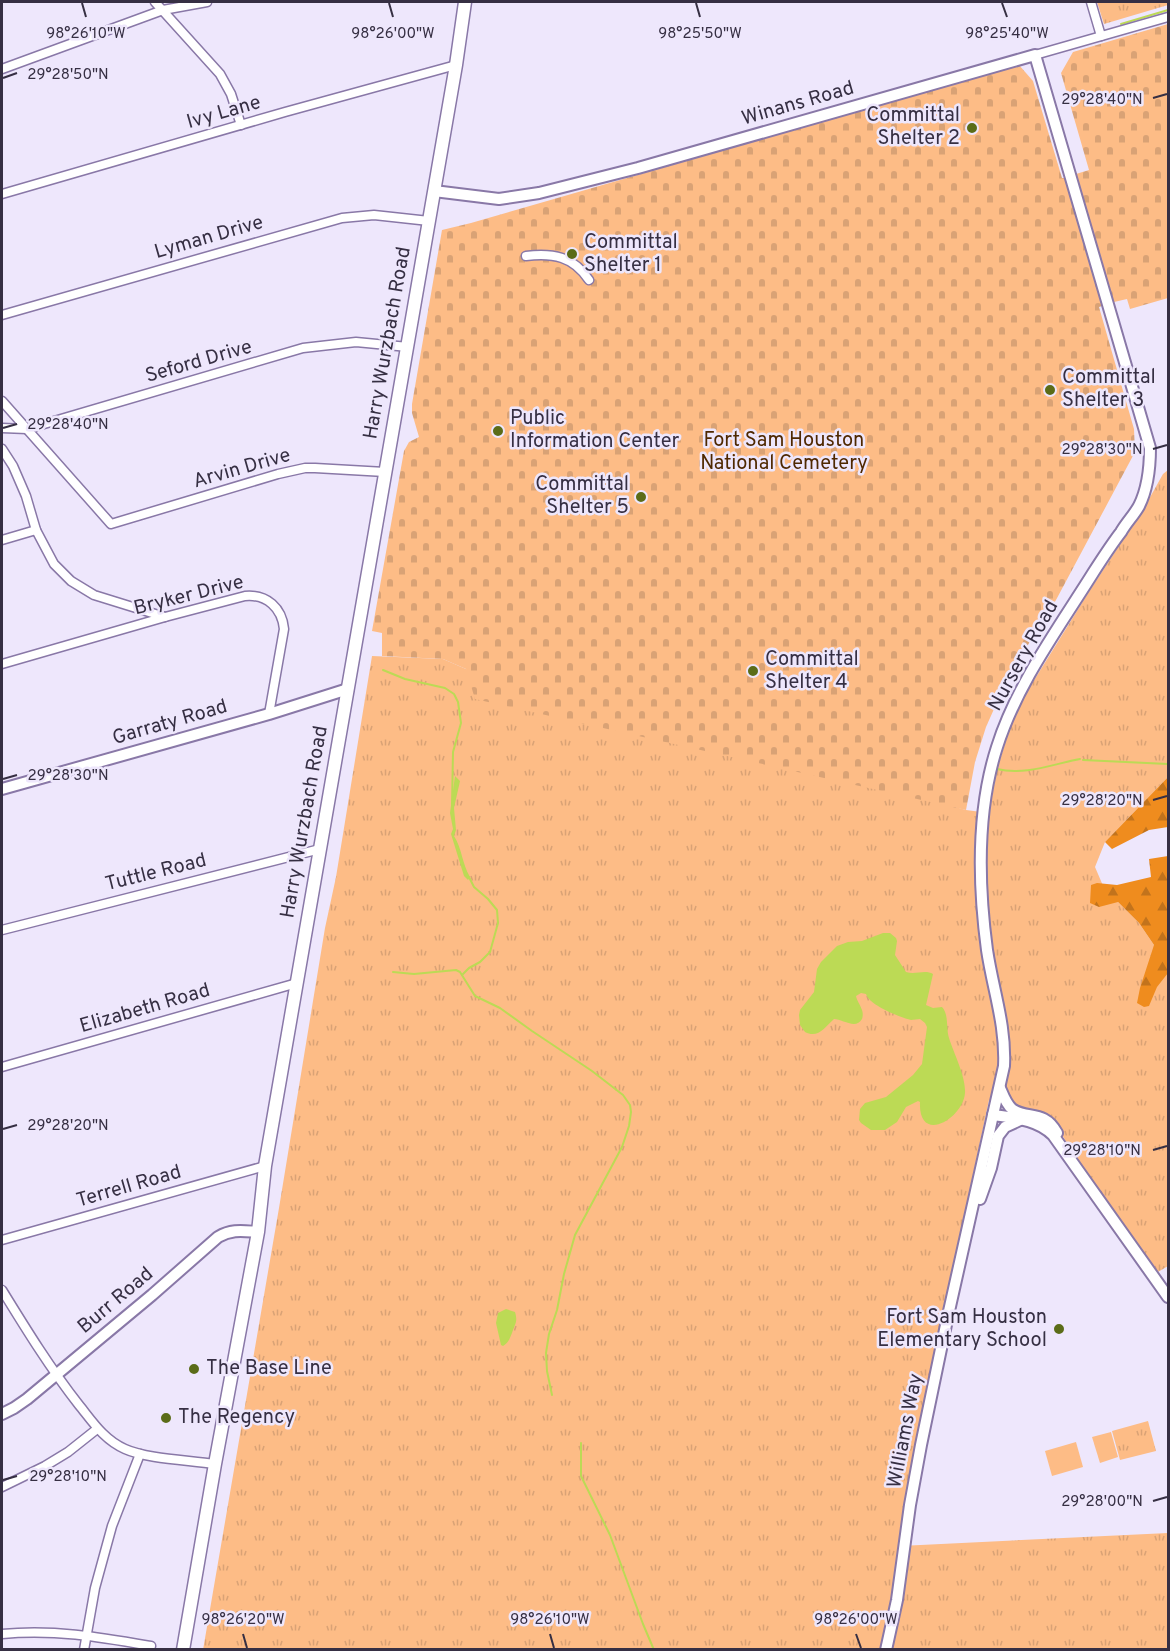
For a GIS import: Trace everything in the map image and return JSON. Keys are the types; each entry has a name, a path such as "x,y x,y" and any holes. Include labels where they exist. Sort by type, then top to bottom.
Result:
{"main road":[{"name":"Harry Wurzbach Road","path":"183,1650 258,1232 265,1166 408,347 465,2"}],"street":[{"path":"155,2 220,74 231,94 241,125"},
{"path":"2,69 163,10 207,2"},
{"path":"1091,2 1101,36"},
{"name":"Winans Road","path":"434,191 499,199 539,193 649,165 1168,17"},
{"name":"Nursery Road","path":"993,1115 1004,1066 1004,1036 988,951 981,857 982,819 987,783 1014,701 1113,542 1139,505 1148,480 1150,457 1150,448 1035,55"},
{"name":"Ivy Lane","path":"2,194 456,65"},
{"name":"Lyman Drive","path":"2,315 342,218 374,215 429,221"},
{"path":"526,256 549,254 561,257 579,268 589,280"},
{"name":"Seford Drive","path":"2,428 27,429 303,348 356,342 408,347"},
{"path":"2,401 27,429"},
{"name":"Arvin Drive","path":"27,429 111,524 305,468 385,472"},
{"path":"2,449 13,466 26,496 36,530 54,564 73,584 94,595 165,617"},
{"path":"2,540 36,530"},
{"name":"Bryker Drive","path":"2,664 165,617 248,596 258,596 270,601 280,611 284,629 269,714"},
{"name":"Garraty Road","path":"2,789 269,714 348,689"},
{"name":"Tuttle Road","path":"2,930 320,849"},
{"name":"Elizabeth Road","path":"2,1067 297,983"},
{"path":"1000,1088 1013,1109 1042,1118 1053,1125 1063,1148"},
{"path":"993,1115 1032,1122 1047,1130 1063,1148 1168,1297"},
{"name":"Williams Way","path":"886,1650 901,1580 910,1505 921,1445 993,1115"},
{"path":"970,1218 986,1183 1000,1133 1007,1125 1020,1120"},
{"name":"Terrell Road","path":"2,1240 265,1166"},
{"name":"Burr Road","path":"2,1414 14,1408 55,1375 218,1237 234,1231 258,1232"},
{"path":"2,1290 55,1375 98,1429 113,1443 141,1454 215,1464"},
{"path":"2,1486 45,1466 98,1429"},
{"path":"84,1650 95,1588 112,1526 141,1454"},
{"path":"2,1634 30,1631 87,1635 151,1646"}],"green space":[{"path":"1097,2 1168,2 1168,5 1104,24"},
{"path":"1168,24 1168,298 1130,309 1127,299 1114,302 1076,174 1089,170 1061,73 1073,52"},
{"name":"Fort Sam Houston National Cemetery","path":"1019,65 1033,81 1062,178 1065,178 1134,429 1135,452 1056,600 1002,691 986,727 975,762 966,810 475,699 466,669 443,659 382,656 382,633 372,631 404,451 409,442 419,437 412,413 412,404 442,230"},
{"path":"1168,470 1168,777 1105,842 1095,867 1104,888 1139,923 1154,945 1168,945 1168,1266 1158,1272 1068,1147 1053,1121 1019,1109 1012,1103 989,1100 911,1466 900,1546 1168,1533 1168,1649 203,1650 372,656 443,659 466,669 966,810 989,813 997,769 1023,698 1144,508 1163,474"},
{"path":"1168,777 1168,827 1149,830 1112,849 1105,842"},
{"path":"1168,856 1168,973 1157,987 1149,1006 1144,1007 1137,1003 1154,945 1139,923 1118,902 1099,907 1090,903 1091,885 1097,883 1117,885 1151,877 1149,859"},
{"path":"1148,1421 1156,1451 1120,1460 1112,1431"},
{"path":"1111,1432 1118,1457 1100,1463 1092,1437"},
{"path":"1076,1442 1083,1467 1052,1476 1045,1451"}],"shaded area":[{"path":"455,776 460,781 454,808 456,830 454,836 470,877 468,880 464,876 451,834 453,829 450,813"},
{"path":"883,933 890,933 896,938 895,955 906,972 933,974 926,1005 933,1008 942,1007 946,1014 949,1038 962,1073 965,1093 957,1111 941,1123 933,1125 926,1122 921,1115 918,1101 906,1107 897,1122 885,1130 871,1130 859,1120 860,1109 865,1103 886,1097 913,1075 922,1064 927,1027 920,1019 911,1020 892,1013 878,1006 866,994 861,993 856,996 863,1012 862,1019 856,1024 834,1019 814,1034 805,1032 800,1025 800,1010 814,992 817,969 821,962 837,946 862,941"},
{"path":"506,1309 515,1312 516,1321 507,1343 503,1346 496,1323 498,1313"}],"waterway":[{"path":"1121,24 1168,10"},
{"path":"383,670 405,679 445,688 454,694 458,702 461,723 453,752 452,805"},
{"path":"997,769 1028,770 1080,759"},
{"path":"1083,760 1168,764"},
{"path":"462,975 490,952 498,923 497,910 474,887 469,877"},
{"path":"393,972 414,974 456,970 460,972 475,996 500,1008 592,1071 623,1095 630,1105 629,1126 622,1147 575,1235 564,1274 546,1353 552,1395"},
{"path":"581,1443 581,1476 610,1535 654,1650"}],"place":[{"name":"Committal Shelter 2","path":"972,128"},
{"name":"Committal Shelter 1","path":"572,254"},
{"name":"Committal Shelter 3","path":"1050,390"},
{"name":"Public Information Center","path":"498,431"},
{"name":"Committal Shelter 5","path":"641,497"},
{"name":"Committal Shelter 4","path":"753,671"},
{"name":"Fort Sam Houston Elementary School","path":"1059,1329"},
{"name":"The Base Line","path":"194,1369"},
{"name":"The Regency","path":"166,1418"}]}
